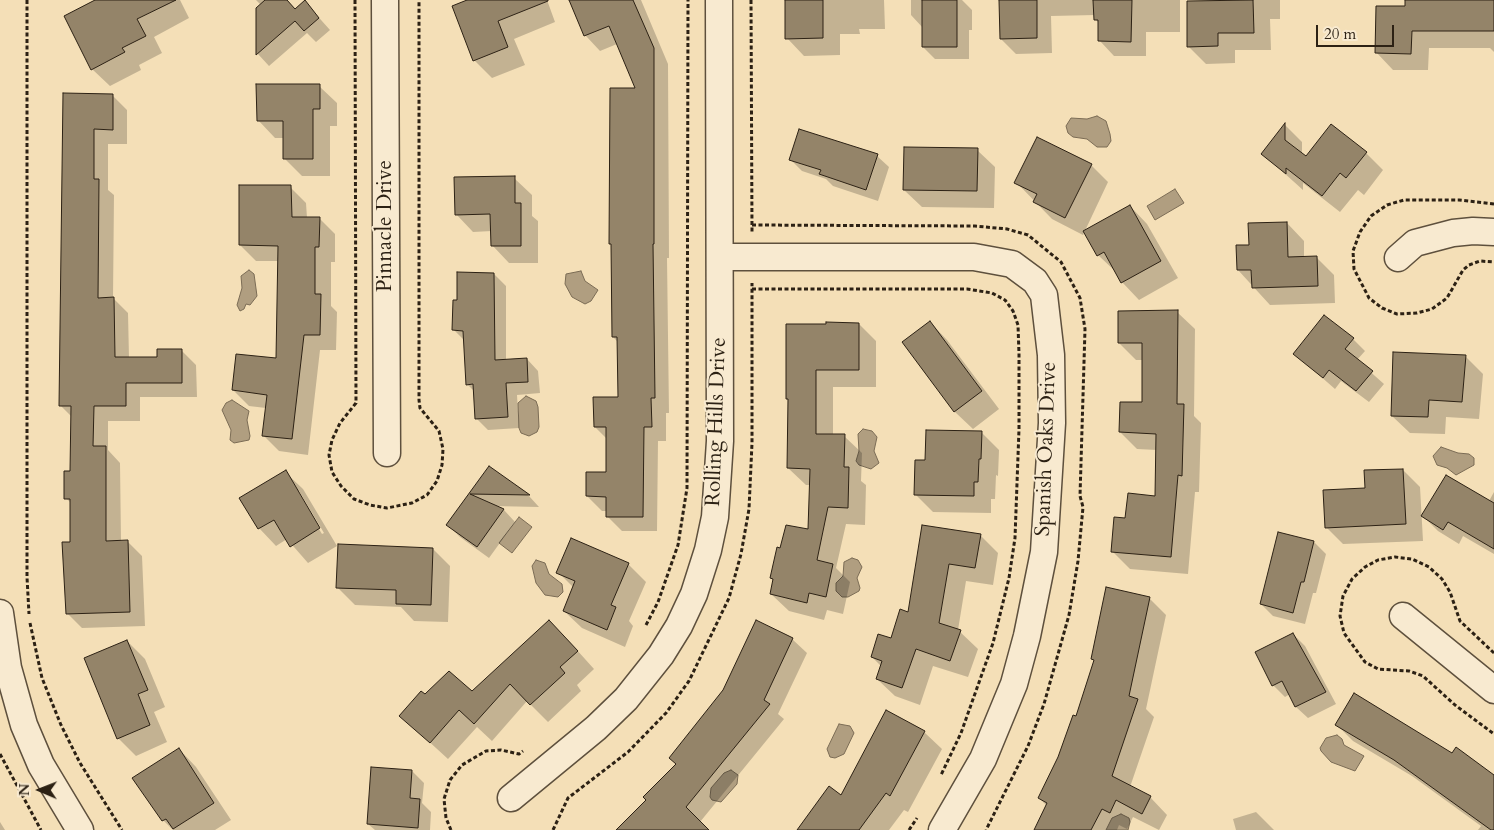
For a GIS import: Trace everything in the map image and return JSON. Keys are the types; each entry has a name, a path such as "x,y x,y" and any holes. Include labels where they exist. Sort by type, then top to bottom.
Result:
{"street":[{"name":"Pinnacle Drive","path":"385,0 387,453"},
{"name":"Rolling Hills Drive","path":"511,798 596,728 626,699 661,655 679,626 694,594 708,550 715,517 720,441 719,0"},
{"path":"1398,258 1415,243 1424,240 1473,230 1494,232"},
{"name":"Spanish Oaks Drive","path":"720,257 974,257 1012,264 1035,281 1044,295 1051,355 1052,423 1044,552 1027,636 1014,684 983,759 942,830"},
{"path":"0,613 8,668 24,725 41,765 80,830"},
{"path":"1402,616 1494,690"}],"path":[{"path":"27,0 27,577 29,619 42,678 61,725 80,763 122,830"},
{"path":"642,633 658,602 678,545 687,488 688,0"},
{"path":"752,225 974,226 1007,229 1028,235 1061,262 1080,298 1085,329 1080,496 1083,507 1077,570 1069,615 1044,704 1028,746 986,830"},
{"path":"752,289 967,289 992,293 1005,300 1013,311 1018,325 1019,420 1014,546 993,643 961,733 938,782"},
{"path":"451,830 446,818 444,799 450,780 462,765 486,751 501,750 519,754 527,749"},
{"path":"0,754 41,830"},
{"path":"909,830 919,814"}],"shaded area":[{"path":"1097,116 1106,121 1111,141 1107,147 1097,147 1087,139 1073,137 1068,133 1066,126 1071,118 1087,119"},
{"path":"1175,189 1184,203 1155,220 1147,206"},
{"path":"249,270 254,274 257,296 250,305 246,304 244,309 240,311 237,305 242,288 241,276"},
{"path":"581,271 585,281 598,290 591,301 585,304 572,297 565,284 566,274"},
{"path":"526,396 536,401 538,407 539,427 537,432 529,436 521,433 519,428 518,403"},
{"path":"232,400 249,411 247,420 249,440 234,443 230,440 231,430 222,410 226,403"},
{"path":"863,429 872,431 877,437 874,451 879,463 871,469 859,465 856,461 859,451 858,434"},
{"path":"1441,447 1458,453 1469,454 1474,458 1474,465 1456,475 1447,468 1437,465 1433,456"},
{"path":"519,517 532,527 512,553 499,543"},
{"path":"852,558 858,560 862,567 857,578 860,588 859,591 848,597 842,597 836,591 836,583 843,576 844,562"},
{"path":"536,560 545,563 549,574 562,584 563,592 558,597 545,595 536,583 532,566"},
{"path":"839,724 850,726 854,733 844,754 835,758 830,757 827,749"},
{"path":"1337,735 1342,739 1344,745 1364,756 1355,771 1331,762 1321,751 1320,748 1326,738"},
{"path":"731,770 738,775 737,784 721,802 712,800 710,797 711,788 724,773"},
{"path":"1121,814 1129,818 1128,830 1106,830 1112,818"}],"building":[{"path":"95,0 176,0 137,19 146,36 122,48 125,52 91,70 64,16"},
{"path":"265,0 287,0 295,9 305,0 319,18 304,31 295,21 256,55 256,8"},
{"path":"467,0 548,1 498,21 508,47 473,61 452,6"},
{"path":"569,0 633,0 654,48 653,244 655,398 651,398 652,427 644,427 643,517 606,517 606,497 586,496 586,472 606,472 606,427 594,427 593,397 618,397 617,337 612,337 611,244 609,244 610,88 635,88 609,26 584,36"},
{"path":"785,0 823,0 823,38 785,39"},
{"path":"922,0 957,0 957,47 922,47"},
{"path":"999,0 1037,0 1037,38 1000,39"},
{"path":"1093,0 1132,0 1131,42 1098,41 1098,20 1094,20"},
{"path":"1253,0 1254,33 1218,33 1218,46 1187,47 1187,1"},
{"path":"1405,0 1494,0 1494,31 1412,31 1411,54 1375,53 1376,6 1405,6"},
{"path":"256,84 320,84 320,109 313,109 313,159 283,159 283,121 257,121"},
{"path":"63,93 113,94 113,130 94,129 94,179 99,179 98,298 114,297 115,357 157,357 157,349 182,349 182,383 126,383 126,406 94,406 93,446 106,446 106,541 128,540 130,612 66,614 62,542 70,542 70,499 64,499 64,471 70,471 71,406 59,406"},
{"path":"1285,123 1285,140 1306,156 1331,124 1367,152 1346,178 1340,173 1322,196 1286,168 1286,174 1261,154"},
{"path":"799,129 878,154 866,190 819,174 821,170 789,160"},
{"path":"1037,137 1092,164 1065,218 1033,202 1037,194 1014,183"},
{"path":"904,147 978,148 977,191 903,190"},
{"path":"515,176 515,203 521,203 521,246 491,246 490,214 455,215 454,177"},
{"path":"239,185 291,185 292,217 320,217 319,247 315,247 315,294 321,294 320,335 304,335 292,439 262,436 267,395 232,390 236,354 276,358 278,246 239,245"},
{"path":"1130,205 1161,261 1121,283 1104,252 1097,256 1083,231"},
{"path":"1287,222 1288,257 1317,256 1318,286 1252,288 1251,270 1237,270 1236,245 1249,245 1248,223"},
{"path":"457,272 494,273 495,360 527,358 528,382 506,383 508,417 475,419 473,384 466,385 463,331 452,330 453,300 457,300"},
{"path":"1178,310 1177,404 1184,404 1182,476 1178,475 1171,557 1111,552 1114,517 1125,518 1128,493 1155,496 1156,434 1119,432 1120,402 1142,402 1142,343 1118,343 1118,311"},
{"path":"1324,315 1354,338 1345,349 1373,371 1356,391 1329,370 1323,378 1293,354"},
{"path":"930,321 982,391 954,412 902,342"},
{"path":"826,322 859,323 859,370 816,370 816,434 845,434 844,467 849,467 848,508 828,507 817,560 833,564 826,597 809,593 807,603 770,594 773,579 770,578 777,547 780,548 786,525 808,529 810,469 787,468 786,324 826,324"},
{"path":"1393,352 1466,355 1462,402 1429,400 1428,417 1391,416"},
{"path":"926,430 982,431 981,459 979,459 978,482 974,482 974,496 914,495 915,460 925,460"},
{"path":"489,466 530,495 470,494 504,509 477,547 446,525"},
{"path":"1403,469 1406,524 1325,528 1323,490 1365,488 1364,470"},
{"path":"286,470 320,528 290,547 274,520 258,529 239,498"},
{"path":"1446,475 1494,503 1494,549 1448,522 1443,530 1421,516"},
{"path":"922,525 981,534 975,568 949,564 939,623 961,630 950,661 916,649 902,688 876,679 882,661 871,657 878,634 891,638 900,609 908,612"},
{"path":"1278,532 1314,541 1304,582 1301,582 1293,613 1260,604"},
{"path":"571,538 629,563 611,605 616,607 607,630 563,611 575,581 556,573"},
{"path":"338,544 433,548 431,605 396,604 396,590 336,588"},
{"path":"1106,587 1150,597 1129,696 1138,699 1112,776 1151,796 1142,814 1116,800 1110,813 1102,809 1091,830 1034,830 1047,803 1038,798 1058,757 1073,715 1076,716 1094,660 1091,659"},
{"path":"549,620 578,651 560,667 565,673 530,705 510,684 474,724 459,710 430,743 399,716 421,691 425,694 449,671 472,691"},
{"path":"756,620 793,638 764,700 770,704 686,807 709,830 616,830 646,800 643,797 676,764 669,758 723,690"},
{"path":"1293,633 1326,692 1295,707 1282,681 1272,686 1255,652"},
{"path":"127,640 148,690 138,694 150,725 117,739 84,658"},
{"path":"1354,693 1452,753 1456,747 1494,775 1494,830 1491,830 1394,760 1335,725"},
{"path":"886,710 925,731 890,796 886,793 859,830 797,830 829,786 841,795"},
{"path":"179,748 214,803 173,829 166,819 162,821 132,778"},
{"path":"371,767 412,770 410,798 420,799 418,828 367,824"}]}
